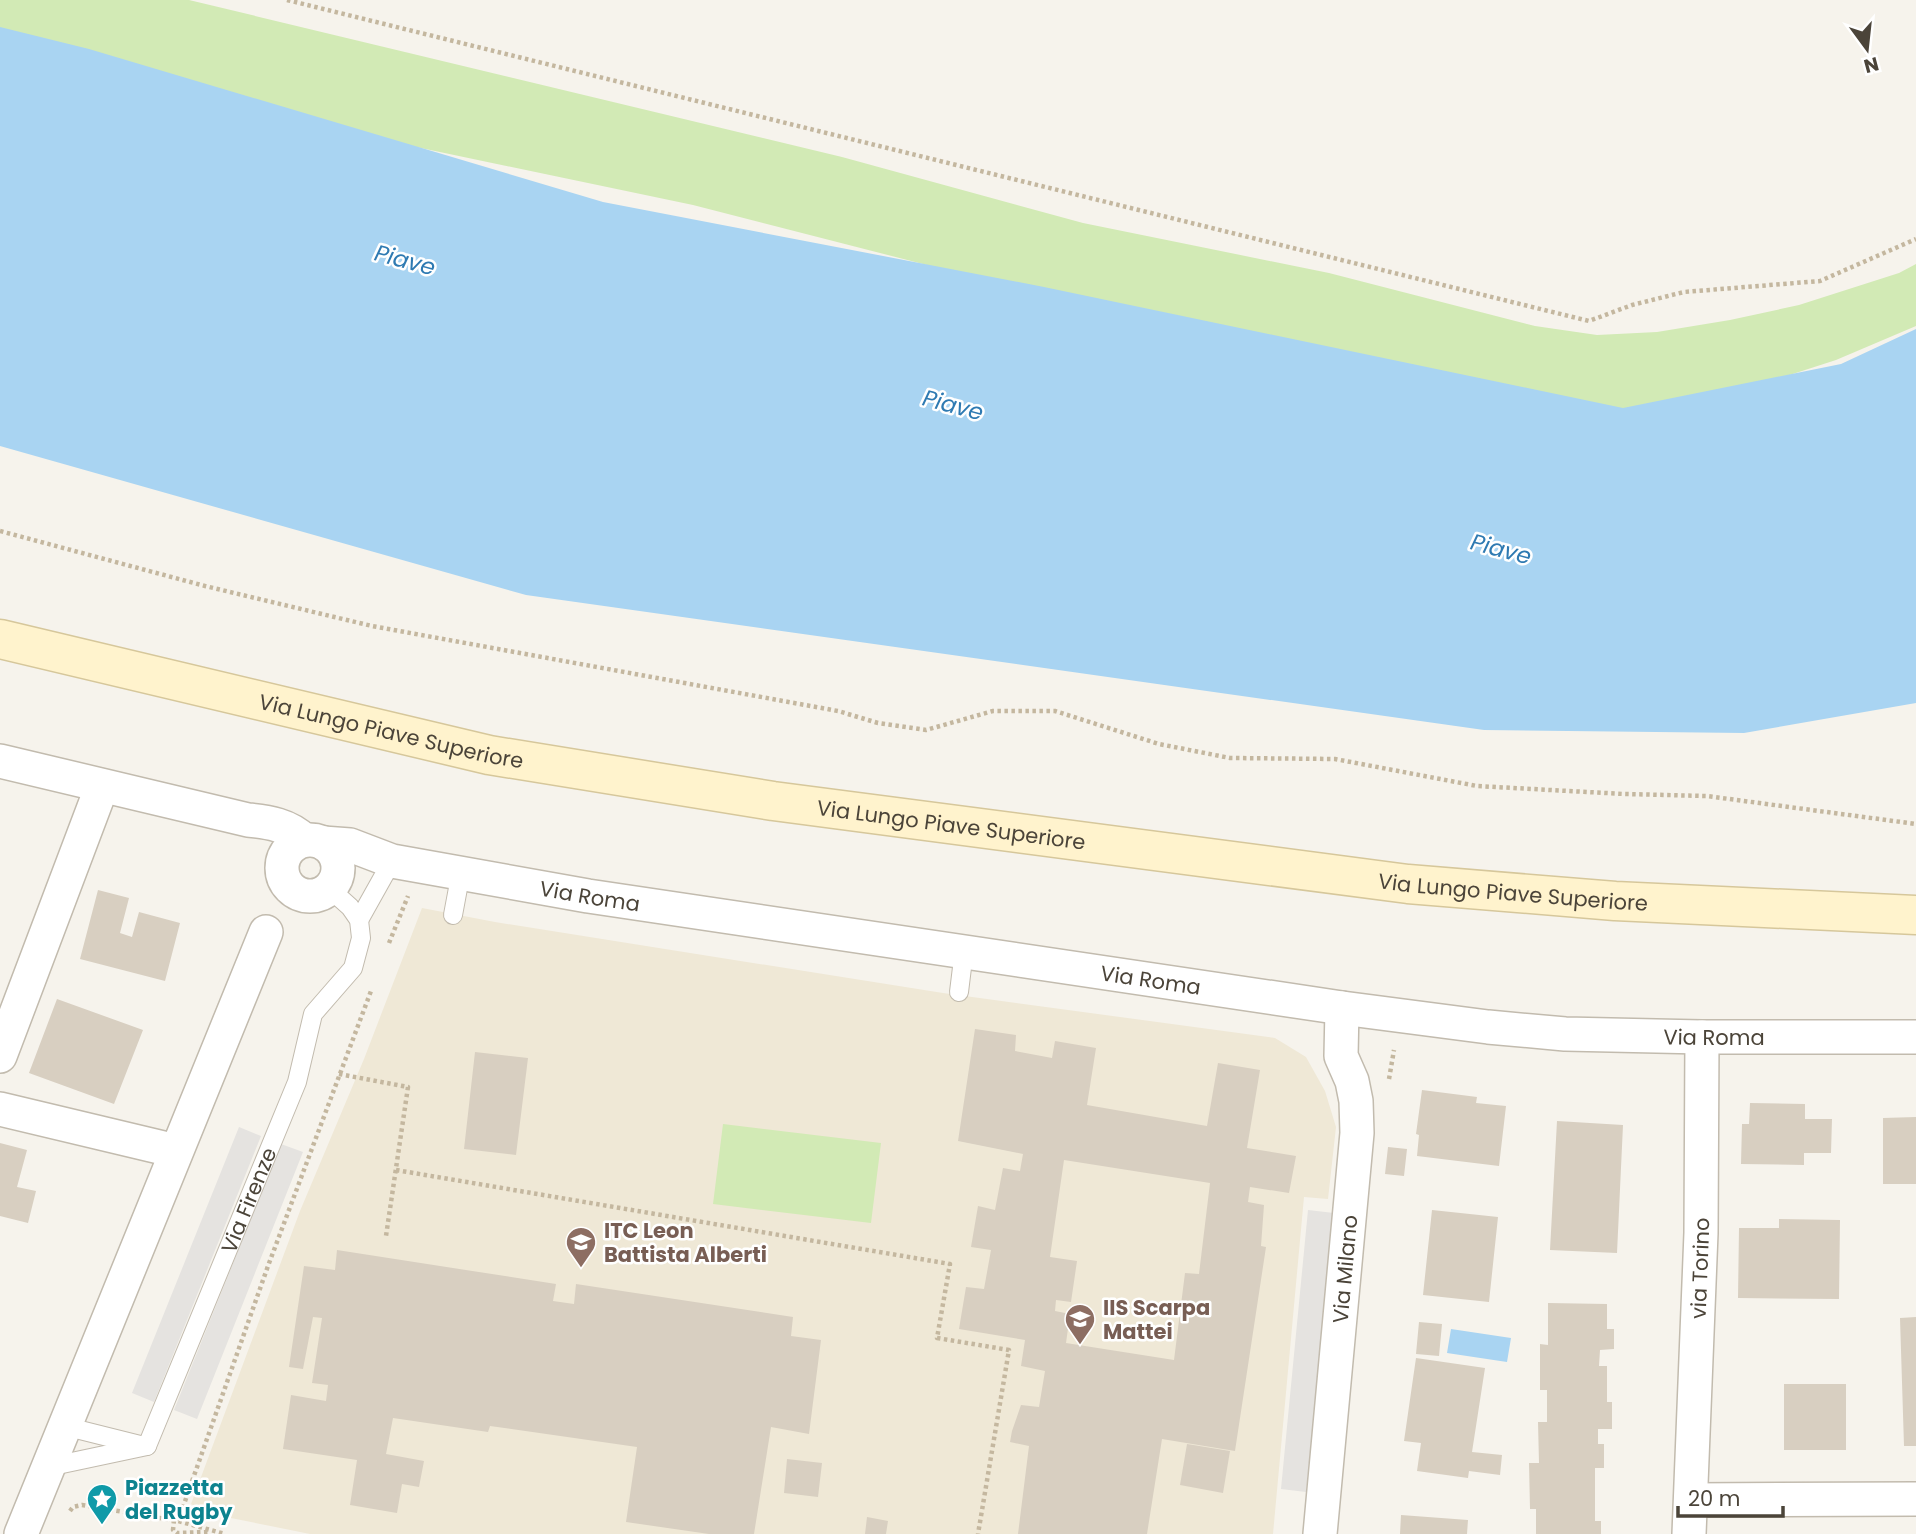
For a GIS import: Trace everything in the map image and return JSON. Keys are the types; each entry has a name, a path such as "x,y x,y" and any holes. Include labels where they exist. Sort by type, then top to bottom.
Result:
{"main road":[{"name":"Via Lungo Piave Superiore","path":"0,639 489,755 773,801 1408,884 1615,901 1916,915"}],"street":[{"name":"Via Roma","path":"0,761 248,820 269,822 296,832 298,852 287,885 322,888 361,869 392,861"},
{"path":"0,1056 102,786"},
{"name":"Via Roma","path":"298,852 350,845 392,861 456,895 588,896 1342,1008 1565,1034 1916,1037"},
{"path":"22,1534 266,932 276,899 298,852 331,848 339,867 322,888 285,909 266,932"},
{"name":"Via Milano","path":"1320,1534 1357,1133 1352,1081 1340,1056 1342,1008"},
{"name":"via Torino","path":"1689,1534 1701,1233 1702,1037"},
{"path":"0,1108 176,1151"},
{"path":"1691,1500 1916,1499"}],"lane":[{"path":"322,888 350,907 359,920 392,861"},
{"name":"Via Firenze","path":"147,1447 298,1083 313,1014 353,968 361,938 359,920"},
{"path":"959,992 964,951"},
{"path":"64,1426 147,1447"},
{"path":"48,1466 147,1447"}],"path":[{"path":"287,0 1589,321 1632,305 1684,292 1820,281 1916,239"},
{"path":"0,531 205,586 372,626 838,711 878,723 926,730 993,711 1055,711 1159,744 1230,758 1335,759 1477,786 1707,796 1916,824"},
{"path":"385,953 408,896 419,891 456,895"},
{"path":"212,1532 177,1533 173,1530 371,989"},
{"path":"1389,1082 1396,1039"},
{"path":"339,1074 408,1087 386,1236"},
{"path":"396,1170 950,1264 937,1338 1009,1350 978,1534"},
{"path":"65,1520 73,1507 82,1505 176,1520 225,1534"}],"shaded area":[{"name":"ITC Leon Battista Alberti","path":"422,908 943,993 1275,1038 1306,1057 1325,1091 1336,1127 1328,1199 1304,1197 1273,1534 310,1534 211,1514 191,1504 300,1211 364,1059"},
{"path":"239,1127 261,1136 154,1402 132,1393"},
{"path":"281,1144 303,1152 197,1419 174,1410"},
{"path":"1308,1210 1334,1213 1306,1492 1281,1489"}],"green space":[{"path":"0,0 189,0 842,157 1083,223 1329,273 1535,326 1597,335 1657,332 1799,305 1899,273 1916,264 1916,326 1836,360 1718,398 1602,421 958,273 693,205 359,135 0,46"},
{"path":"723,1124 881,1143 871,1223 713,1204"}],"water":[{"name":"Piave","path":"0,27 89,49 603,202 1044,287 1623,408 1841,364 1916,329 1916,703 1744,733 1484,730 526,595 0,446"},
{"path":"1451,1329 1511,1338 1507,1362 1447,1353"}],"building":[{"path":"98,890 129,898 120,933 132,937 139,912 180,923 165,981 80,959"},
{"path":"57,999 143,1030 114,1104 29,1073"},
{"path":"975,1029 1016,1035 1015,1051 1052,1058 1055,1041 1096,1048 1087,1105 1207,1126 1218,1063 1260,1070 1247,1148 1296,1156 1289,1193 1250,1187 1248,1202 1264,1205 1261,1246 1266,1247 1235,1451 1162,1439 1147,1534 1018,1534 1029,1446 1010,1442 1021,1405 1039,1407 1045,1371 1021,1366 1025,1340 959,1329 966,1287 984,1289 991,1250 971,1247 978,1206 995,1210 1003,1168 1020,1171 1023,1154 958,1141","holes":["1064,1160 1210,1183 1199,1274 1185,1273 1174,1360 1066,1343 1070,1314 1055,1311 1056,1300 1071,1302 1077,1261 1050,1257"]},
{"path":"475,1052 528,1058 516,1155 464,1149"},
{"path":"1422,1090 1477,1097 1476,1103 1506,1106 1499,1166 1417,1156 1419,1135 1416,1134"},
{"path":"1750,1103 1805,1104 1805,1119 1832,1119 1831,1153 1804,1153 1804,1165 1741,1164 1742,1124 1749,1124"},
{"path":"1916,1117 1916,1184 1883,1184 1883,1118"},
{"path":"1557,1121 1623,1125 1617,1253 1550,1250"},
{"path":"0,1143 27,1150 17,1187 36,1191 28,1223 0,1216"},
{"path":"1388,1147 1407,1149 1404,1176 1385,1174"},
{"path":"1432,1210 1498,1217 1489,1302 1423,1295"},
{"path":"1779,1219 1840,1220 1839,1299 1738,1298 1739,1228 1779,1228"},
{"path":"337,1250 556,1284 553,1301 574,1304 576,1284 793,1317 791,1336 821,1340 809,1434 771,1427 754,1534 709,1534 626,1522 637,1447 490,1426 488,1432 393,1418 386,1454 424,1461 419,1487 402,1484 397,1513 350,1505 357,1460 283,1449 291,1395 326,1401 328,1385 312,1383 322,1318 313,1317 303,1369 289,1367 304,1266 335,1270"},
{"path":"1548,1303 1607,1304 1607,1329 1614,1329 1614,1349 1600,1350 1599,1366 1607,1366 1607,1402 1612,1402 1612,1429 1598,1429 1598,1444 1604,1444 1604,1468 1595,1468 1595,1521 1601,1521 1601,1534 1536,1534 1536,1509 1530,1509 1529,1463 1539,1463 1538,1422 1547,1422 1547,1390 1540,1390 1540,1344 1548,1345"},
{"path":"1916,1317 1916,1446 1904,1446 1900,1318"},
{"path":"1419,1322 1442,1324 1439,1356 1416,1354"},
{"path":"1416,1358 1485,1368 1472,1452 1502,1455 1500,1475 1469,1471 1468,1478 1417,1471 1421,1443 1404,1441"},
{"path":"1784,1384 1846,1384 1846,1450 1784,1450"},
{"path":"1187,1444 1230,1451 1223,1493 1180,1485"},
{"path":"787,1459 822,1463 818,1497 784,1493"},
{"path":"1401,1515 1468,1520 1467,1534 1400,1534"},
{"path":"867,1517 888,1521 886,1534 865,1534"}],"place":[{"name":"ITC Leon Battista Alberti","path":"581,1269"},
{"name":"IIS Scarpa Mattei","path":"1080,1346"},
{"name":"Piazzetta del Rugby","path":"102,1526"}]}
